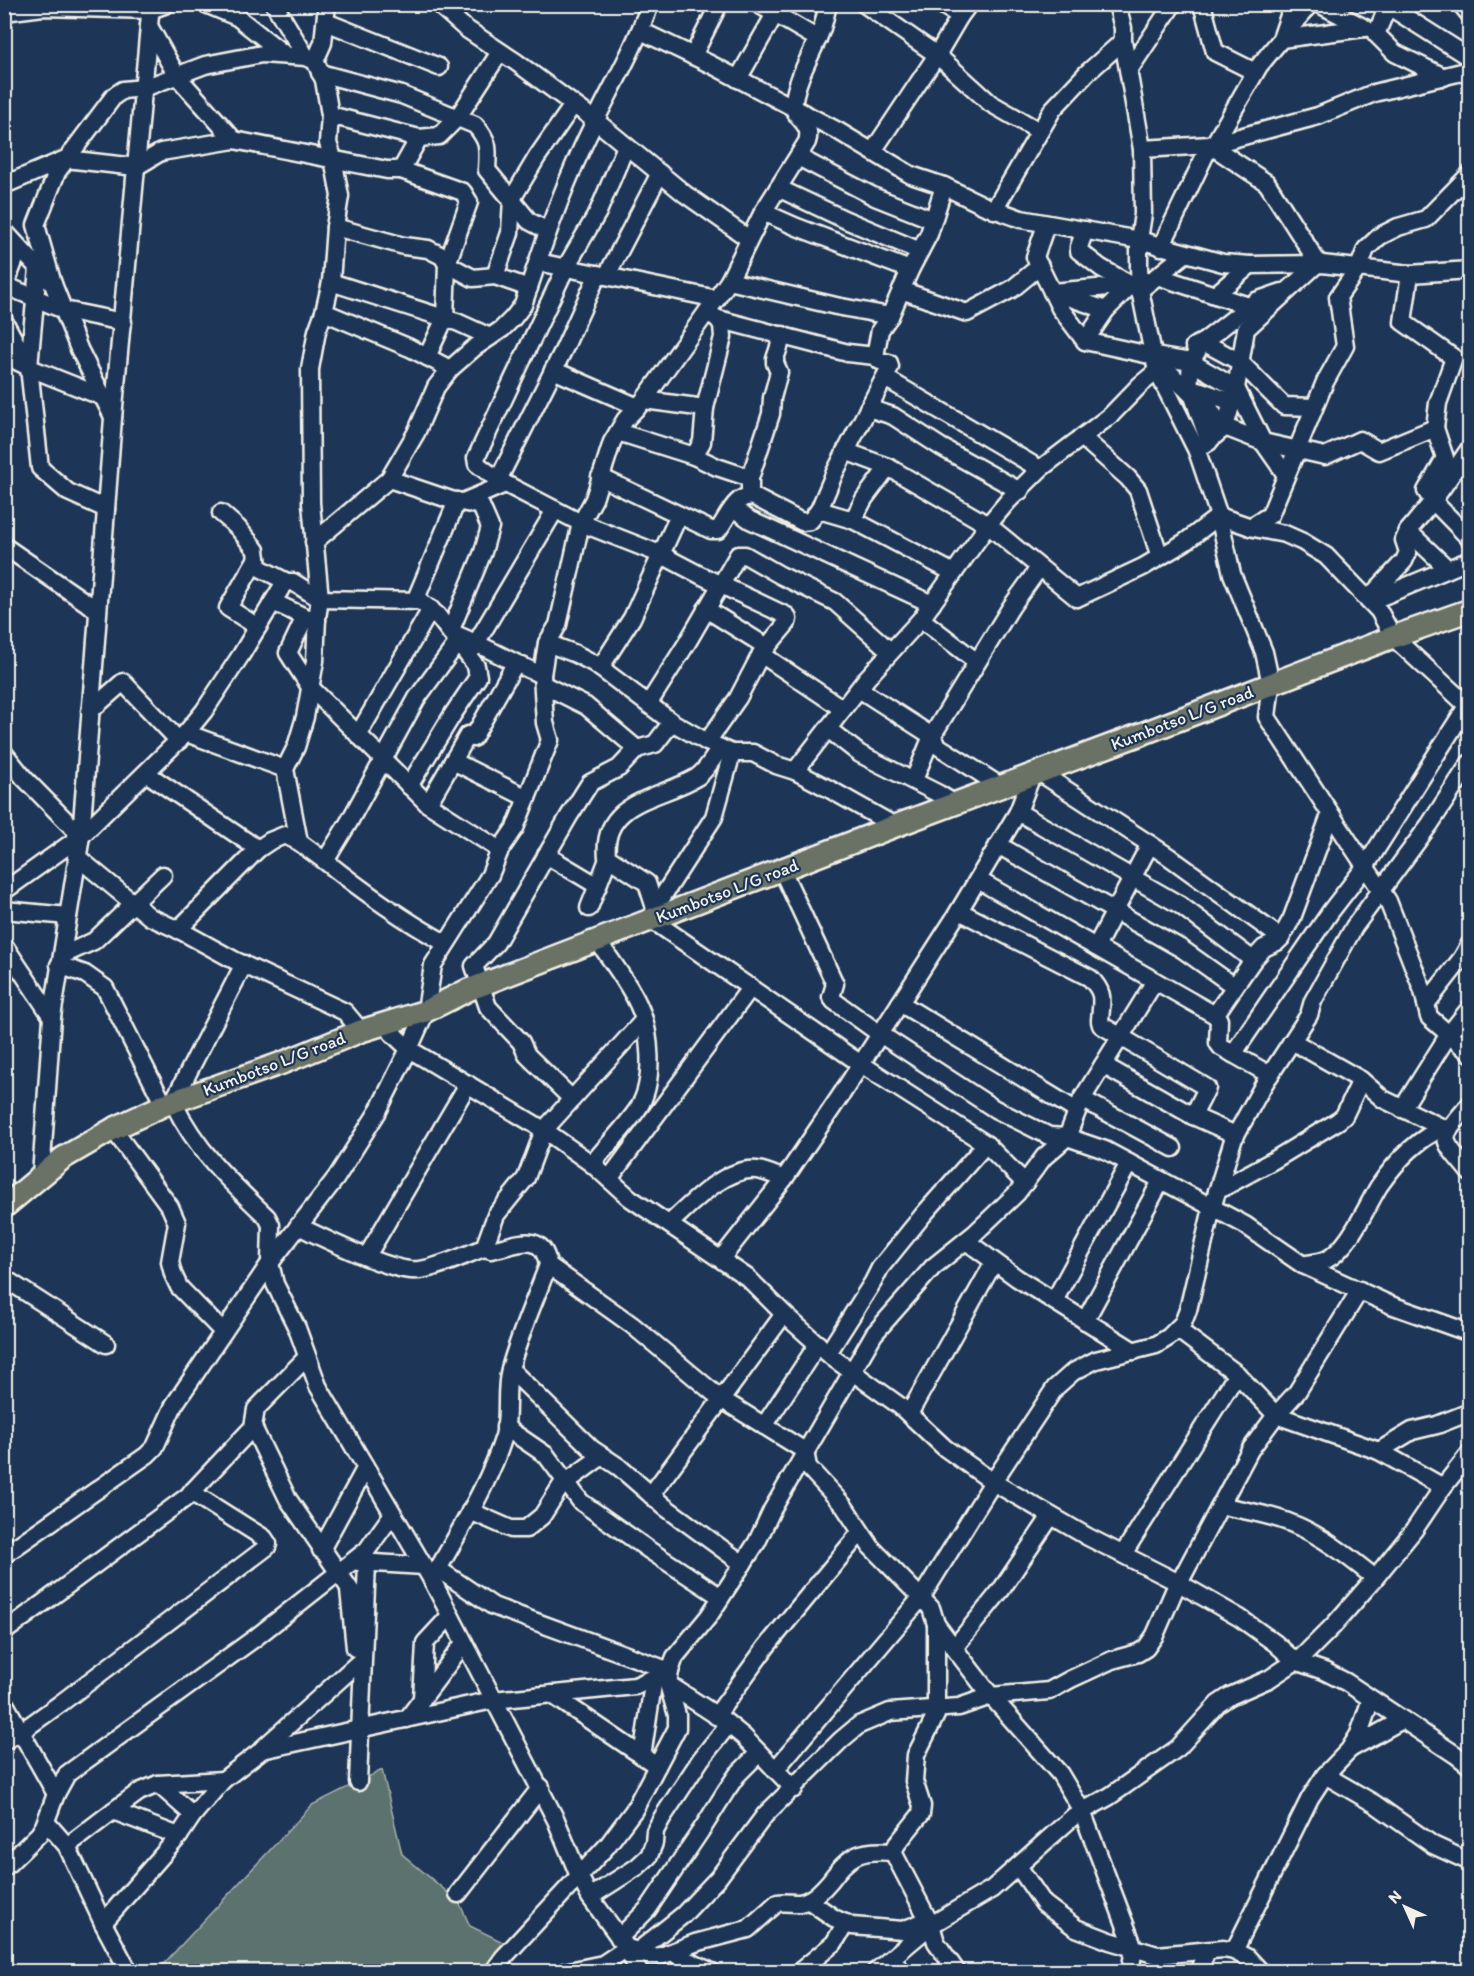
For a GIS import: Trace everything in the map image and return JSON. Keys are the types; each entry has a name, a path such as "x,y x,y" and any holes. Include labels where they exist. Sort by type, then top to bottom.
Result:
{"main road":[{"name":"Kumbotso L/G road","path":"4,1207 63,1158 113,1129 168,1103 282,1063 361,1031 426,1011 479,986 598,941 654,914 782,870 1393,637 1470,610"}],"street":[{"path":"4,12 44,7 150,13 167,4"},
{"path":"206,4 237,17 284,54"},
{"path":"274,4 324,80 330,115 328,143 340,196 331,282 317,331 310,369 314,542 320,598 311,619 288,653 310,687 428,804 500,850"},
{"path":"314,64 323,43 327,4"},
{"path":"438,4 465,28 596,121 685,194 749,239"},
{"path":"314,542 389,479 416,433 436,387 450,369 513,318 523,305 564,189 641,31 650,4"},
{"path":"693,56 719,4"},
{"path":"758,4 818,39"},
{"path":"4,1555 147,1455 155,1447 174,1405 270,1263 336,1178 377,1113 426,1011 433,965 490,874 500,850 515,828 550,740 543,706 547,643 558,625 581,523 594,499 612,442 625,420 641,404 714,310 749,239 798,157 809,134 807,127 793,108 798,85 818,39 828,4"},
{"path":"864,4 937,55 990,103 1039,131"},
{"path":"873,151 964,10 941,4"},
{"path":"1117,4 1124,28 1123,41 1142,149 1143,214 1138,240 1136,287 1159,362 1203,446"},
{"path":"1129,70 1173,4"},
{"path":"1202,4 1215,52 1255,72"},
{"path":"1281,39 1293,4"},
{"path":"1161,247 1212,144 1255,72 1310,4"},
{"path":"1318,4 1370,31 1395,53 1444,77"},
{"path":"1461,4 1470,15"},
{"path":"1370,31 1387,5 1470,58"},
{"path":"150,13 177,76 234,140"},
{"path":"41,1176 52,1017 81,836 113,418 150,13"},
{"path":"738,79 775,14"},
{"path":"326,22 439,67"},
{"path":"641,31 838,130 911,175 944,186 994,210 1021,219 1138,240 1222,263 1250,265 1318,263 1410,274 1470,270"},
{"path":"1281,39 1370,31"},
{"path":"994,210 1039,131 1064,96 1123,41"},
{"path":"330,115 419,138 439,136 458,117 500,52"},
{"path":"113,418 79,349 53,284 36,225 57,172 114,96 123,90 144,88 205,65 262,54 284,54 475,125 489,145 487,170 529,221 548,231"},
{"path":"1142,149 1212,144 1318,117 1374,93 1470,70"},
{"path":"495,276 510,233 512,199 537,157 573,105"},
{"path":"401,170 419,138"},
{"path":"4,185 66,159 136,167 161,152 234,140 387,170 401,170 463,192 469,202 447,264 445,318 427,357"},
{"path":"1212,144 1267,183 1318,263"},
{"path":"626,146 598,212 567,267 476,459 477,464 502,482 555,510 581,523 660,554 787,616 787,623 764,650 738,698 720,748 714,817 654,914"},
{"path":"798,157 875,197 933,220"},
{"path":"415,601 460,502 502,482 553,370 603,274 660,173"},
{"path":"1250,527 1270,515 1325,381 1345,346 1338,297 1359,267 1366,249 1380,236 1398,227 1426,219 1470,174"},
{"path":"875,356 880,330 890,316 920,251 944,186"},
{"path":"778,188 920,251"},
{"path":"764,212 910,270"},
{"path":"1046,225 1035,257 1060,308 1085,341 1159,362 1191,362 1234,395 1286,476"},
{"path":"335,227 405,246 428,249 442,256 447,264 473,278 495,276 529,288"},
{"path":"1085,230 1078,247 1079,251 1101,268 1136,287"},
{"path":"10,239 53,284"},
{"path":"10,239 5,286 64,310 123,322"},
{"path":"1085,341 1106,310 1185,254"},
{"path":"538,262 603,274 783,335 848,352 875,356 890,365 845,451 819,510 810,521 802,522 750,496 743,497 733,507 721,526 714,531 600,477"},
{"path":"1203,446 1224,429 1234,395 1246,329 1318,263"},
{"path":"1215,295 1250,265"},
{"path":"901,290 967,313 1012,288 1040,266"},
{"path":"38,268 29,367 40,468 68,492 106,509"},
{"path":"1410,274 1402,322 1454,358 1438,403 1435,428 1445,458 1426,491 1470,539"},
{"path":"1157,276 1249,306"},
{"path":"729,281 890,316"},
{"path":"331,282 445,318 490,337"},
{"path":"1052,292 1136,287"},
{"path":"795,771 890,651 921,619 988,525 1040,469 1083,438 1120,407 1159,362 1203,342 1256,301 1290,289"},
{"path":"1052,292 1106,310"},
{"path":"1249,306 1253,323"},
{"path":"694,456 702,442 705,408 723,337 722,325 714,310"},
{"path":"324,312 410,348 450,369"},
{"path":"6,326 29,367"},
{"path":"750,496 750,478 771,414 772,398 779,374 775,359 783,335"},
{"path":"1203,342 1240,362 1284,406 1314,407"},
{"path":"1203,342 1191,362 1191,388 1232,574 1264,652 1271,684 1267,717 1388,901 1423,991 1429,1017 1470,1053"},
{"path":"4,355 103,398"},
{"path":"1159,362 1191,388 1224,429 1263,442 1325,456 1360,440 1379,451 1435,428"},
{"path":"553,370 641,404 705,408"},
{"path":"885,378 1040,469"},
{"path":"1191,388 1234,395"},
{"path":"868,408 893,416 941,447 1020,491"},
{"path":"618,432 694,456 717,467 750,478"},
{"path":"1083,438 1128,478 1138,490 1160,557"},
{"path":"1371,596 1404,561 1408,552 1404,540 1408,531 1433,501 1470,448"},
{"path":"845,451 888,467 988,525 1071,594 1080,598 1160,557 1185,542 1219,516"},
{"path":"853,520 864,499 888,467"},
{"path":"325,861 454,637 490,527 481,506 460,502 389,479"},
{"path":"733,507 750,520 932,604"},
{"path":"409,786 478,677 472,649 555,510"},
{"path":"819,510 853,520 954,573"},
{"path":"220,513 238,528 256,550 258,567 287,582 293,582 320,598 420,601 431,609 454,637 472,649 515,664 586,706 637,748"},
{"path":"600,668 632,618 679,515"},
{"path":"1219,516 1250,527 1285,534 1326,556 1371,596 1393,637 1468,707 1365,867 1331,911 1233,1054"},
{"path":"1408,531 1448,569"},
{"path":"4,546 98,610"},
{"path":"649,703 738,555 745,555 835,602 890,651"},
{"path":"257,558 228,608 258,627"},
{"path":"1371,596 1383,596 1470,560"},
{"path":"914,780 932,736 1011,607 1039,568"},
{"path":"4,891 81,836 182,737 204,711 287,582"},
{"path":"273,603 311,619"},
{"path":"358,735 431,609"},
{"path":"706,609 843,709"},
{"path":"299,842 285,769 296,747 315,661 311,619"},
{"path":"921,619 977,662"},
{"path":"547,643 576,654 600,668 672,722 720,748 753,753 776,765 795,771 895,826"},
{"path":"428,804 468,735 473,738 515,664"},
{"path":"90,711 123,682 182,737 285,769"},
{"path":"859,689 932,736 938,746 1002,787"},
{"path":"572,1100 527,1055 521,1042 488,1007 474,966 496,943 590,783 619,768 637,748 655,744 672,722"},
{"path":"828,729 860,754 914,780 955,804"},
{"path":"589,908 608,859 605,843 611,828 625,811 641,800 672,790 699,776 720,748"},
{"path":"4,753 24,778 81,836"},
{"path":"453,761 527,798"},
{"path":"775,1770 921,1598 1055,1388 1073,1372 1096,1360 1156,1345 1169,1337 1183,1323 1212,1208 1236,1135 1269,1075 1309,1015 1313,1001 1354,927 1430,824 1470,763"},
{"path":"146,773 258,849"},
{"path":"722,1259 784,1179 861,1064 978,880 1018,812 1036,774 1150,844 1281,938"},
{"path":"1018,812 1180,905 1253,960"},
{"path":"1215,1015 1253,960 1264,948 1281,938 1293,918 1330,815"},
{"path":"178,930 258,849 285,835 299,842 390,910 445,943"},
{"path":"1096,947 1150,844"},
{"path":"998,845 1182,949 1234,986"},
{"path":"546,855 598,886"},
{"path":"76,856 150,917 345,1012 361,1031"},
{"path":"608,859 647,883 654,914 751,987 861,1064 986,1144 1025,1183"},
{"path":"782,870 835,984 831,997 880,1034 995,1109 1049,1136 1067,1137 1105,1150 1245,1225 1303,1265 1391,1305 1470,1333"},
{"path":"61,960 94,941 132,904 146,894 163,875"},
{"path":"978,880 1215,1015 1219,1020 1218,1042 1221,1047 1269,1075"},
{"path":"4,910 68,916"},
{"path":"959,911 1090,978 1101,992 1101,1025 1207,1088 1193,1116"},
{"path":"592,1164 639,1107 647,1090 650,1071 643,1021 638,1004 598,941"},
{"path":"1426,1004 1462,958 1470,944"},
{"path":"4,945 52,1017"},
{"path":"61,960 105,988 168,1103 184,1126 220,1172 267,1217 272,1225 270,1263 275,1284 297,1328 318,1386 392,1515 431,1572 450,1616 556,1820 579,1876 590,1897 628,1946 639,1971"},
{"path":"168,1103 244,964"},
{"path":"642,1756 664,1678 675,1657 709,1616 757,1542 805,1451 874,1334 933,1267 966,1241 1017,1193 1044,1157 1067,1137 1079,1105 1155,981"},
{"path":"609,1179 751,987"},
{"path":"900,1003 1079,1105 1173,1148"},
{"path":"1402,1109 1449,1034 1470,1008"},
{"path":"396,1021 392,1033 409,1048 544,1130 592,1164 630,1198 748,1278 823,1349 909,1414 945,1448 993,1482 1051,1516 1240,1618 1275,1643 1295,1661 1346,1682 1470,1766"},
{"path":"484,1248 496,1215 526,1178 544,1130 643,1021"},
{"path":"1292,1041 1360,1080 1383,1099 1444,1130"},
{"path":"1103,1065 1193,1116 1236,1135"},
{"path":"1217,1191 1338,1121 1344,1116 1360,1080"},
{"path":"367,1256 468,1084"},
{"path":"1303,1265 1326,1260 1342,1247 1381,1184 1399,1162 1415,1145 1430,1134 1444,1130 1470,1104"},
{"path":"113,1129 170,1207 177,1223 170,1262 179,1287 223,1332"},
{"path":"1444,1130 1447,1146 1470,1173"},
{"path":"764,1426 873,1282 880,1268 986,1144"},
{"path":"1054,1301 1129,1163"},
{"path":"669,1224 704,1192 723,1179 756,1169 784,1179"},
{"path":"1085,1321 1161,1181"},
{"path":"298,1227 407,1270 420,1270 484,1248 491,1250 532,1242 537,1243 546,1253 548,1265 510,1369 505,1397 508,1410 504,1436 470,1511 431,1572"},
{"path":"966,1241 1017,1278 1134,1351"},
{"path":"909,1414 994,1262"},
{"path":"548,1265 632,1325 721,1400 805,1451 808,1467 844,1506 870,1547 931,1608 936,1624 937,1708 936,1715 916,1755 914,1780 922,1806 921,1814 893,1852"},
{"path":"4,1278 106,1344"},
{"path":"564,1971 603,1964 628,1946 683,1915 718,1878 765,1815 859,1725 890,1712 959,1707 991,1696 1049,1691 1112,1660 1138,1653 1146,1648 1155,1635 1178,1583 1250,1450 1296,1392 1360,1290"},
{"path":"651,1495 784,1314"},
{"path":"1177,1329 1237,1374 1276,1415 1379,1451 1443,1487"},
{"path":"4,1632 191,1492 253,1427 256,1409 307,1357"},
{"path":"510,1369 592,1449 619,1467 651,1495 743,1564"},
{"path":"1123,1554 1237,1374"},
{"path":"1379,1451 1412,1431 1437,1425 1470,1412"},
{"path":"253,1427 288,1499 321,1550 352,1565 431,1572 493,1606 664,1678 722,1720 794,1789"},
{"path":"505,1427 546,1455 581,1502 721,1597"},
{"path":"808,1900 834,1918 852,1926 903,1930 930,1922 992,1889 1074,1816 1110,1796 1178,1748 1218,1704 1230,1696 1269,1680 1295,1661 1333,1626 1375,1578 1414,1530 1443,1487 1470,1453"},
{"path":"470,1511 511,1529 526,1529 542,1516 561,1486 602,1456"},
{"path":"321,1550 365,1469"},
{"path":"4,1741 22,1731 267,1547 268,1544 264,1538 191,1492"},
{"path":"1220,1505 1295,1524 1347,1555 1375,1578"},
{"path":"4,1868 39,1834 67,1774 352,1565 367,1550 392,1515"},
{"path":"954,1648 1001,1590 1051,1516"},
{"path":"590,1897 627,1874 649,1856 654,1843 655,1831 662,1818 701,1759 766,1647 860,1533"},
{"path":"352,1565 348,1586 362,1703"},
{"path":"352,1565 365,1611 358,1782"},
{"path":"348,1586 365,1611"},
{"path":"422,1699 425,1643 450,1616"},
{"path":"936,1624 991,1696 1060,1774 1082,1811 1134,1948 1131,1966 1127,1971"},
{"path":"407,1719 464,1643"},
{"path":"103,1923 179,1836 193,1815 223,1780 262,1750 357,1664"},
{"path":"262,1750 493,1700 635,1686 664,1678"},
{"path":"493,1971 607,1846 634,1810 677,1728 678,1722 664,1678"},
{"path":"551,1694 657,1766"},
{"path":"1234,1951 1310,1798 1325,1775 1349,1750 1359,1734 1371,1699"},
{"path":"4,1702 56,1794"},
{"path":"1349,1750 1402,1720"},
{"path":"628,1946 648,1909 726,1791 737,1775 759,1753"},
{"path":"1325,1775 1375,1804 1433,1845 1470,1862"},
{"path":"67,1846 139,1792 158,1784 223,1780"},
{"path":"158,1784 193,1815"},
{"path":"458,1894 540,1788"},
{"path":"113,1811 179,1836"},
{"path":"46,1822 67,1846 103,1923 129,1971"},
{"path":"628,1946 651,1957 661,1956 695,1943 748,1929 777,1903 798,1904 808,1900 825,1887 842,1864 851,1857 865,1851 893,1852"},
{"path":"893,1852 930,1922 936,1942 957,1971"},
{"path":"1018,1866 1044,1904 1076,1928 1158,1955 1223,1949 1234,1951 1248,1958 1261,1971"},
{"path":"875,1971 930,1922"},
{"path":"800,1971 834,1943 846,1923"},
{"path":"1198,1971 1207,1951"},
{"path":"678,1956 712,1971"},
{"path":"891,1959 903,1971"}],"green space":[{"path":"382,1770 402,1854 459,1902 470,1926 513,1947 494,1971 156,1972 312,1805"}]}
